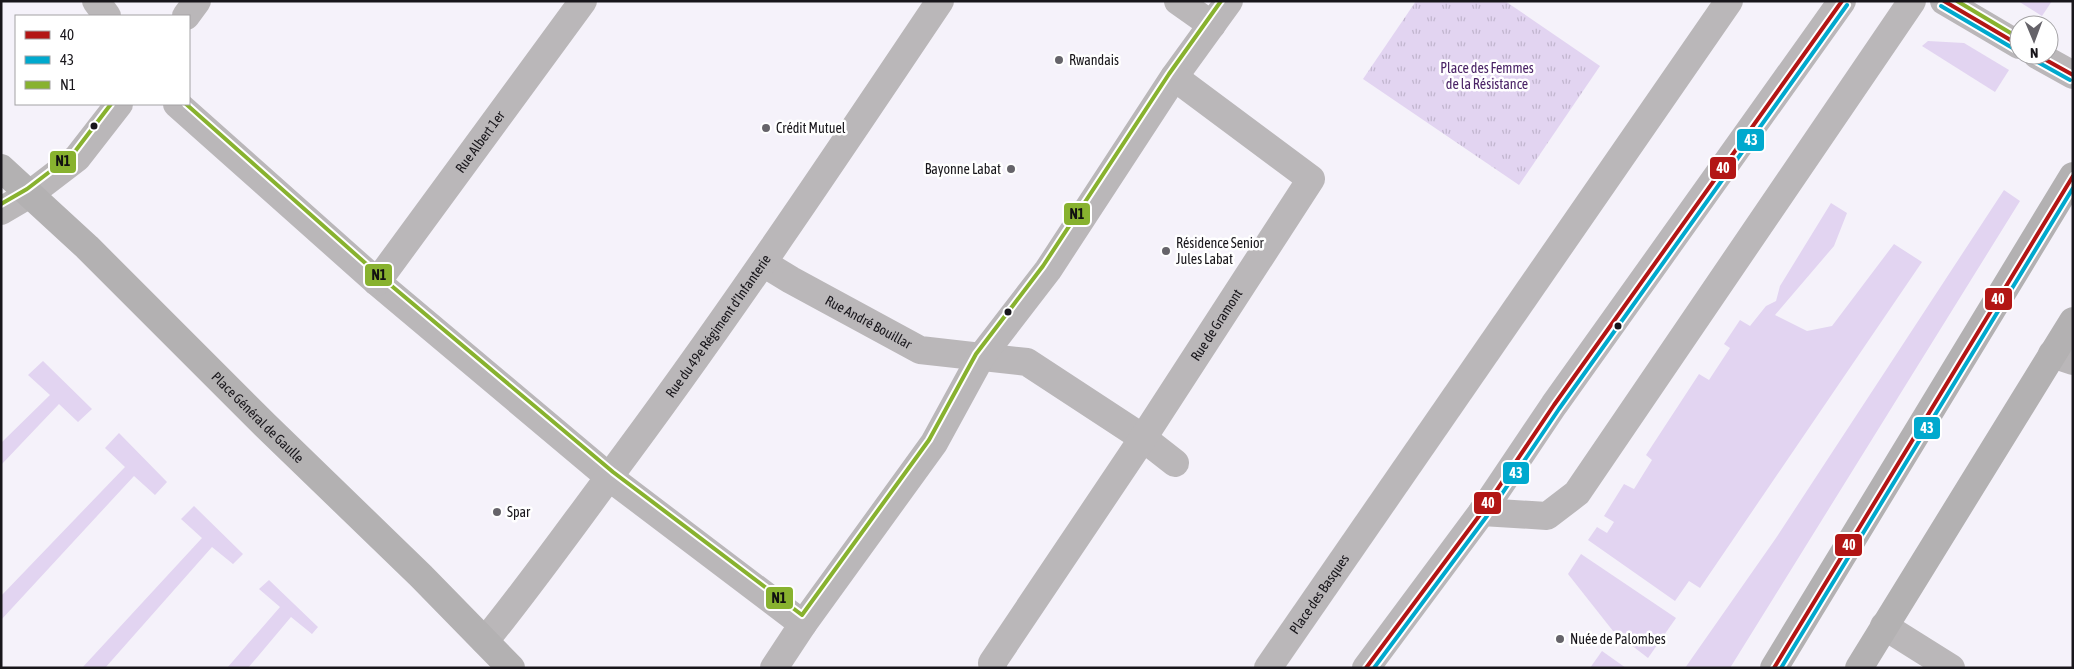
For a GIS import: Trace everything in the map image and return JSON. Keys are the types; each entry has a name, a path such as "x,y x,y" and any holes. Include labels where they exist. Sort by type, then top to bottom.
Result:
{"main road":[{"name":"Place Général de Gaulle","path":"1,168 87,247 511,668"},
{"path":"1774,668 2073,176"},
{"path":"1858,668 2062,357 2073,321"}],"street":[{"path":"96,1 106,15"},
{"path":"187,15 197,1"},
{"name":"Rue Albert 1er","path":"377,282 583,1"},
{"name":"Rue du 49e Régiment d'Infanterie","path":"485,641 524,592 609,477 764,263 940,1"},
{"path":"1178,1 1212,25"},
{"path":"774,668 803,624 934,443 981,357 1048,270 1174,77 1229,1"},
{"name":"Place des Basques","path":"1268,668 1729,1"},
{"path":"1366,668 1482,512 1549,412 1842,1"},
{"path":"1482,512 1547,516 1577,493 1912,1"},
{"path":"1944,1 2009,39"},
{"path":"2055,65 2073,75"},
{"name":"Rue de Gramont","path":"993,668 992,663 1143,438 1312,178 1174,77"},
{"path":"1,211 30,194 77,158 118,105"},
{"path":"178,105 377,282 609,477 803,624"},
{"name":"Rue André Bouillar","path":"764,263 791,280 920,350 981,357"},
{"path":"981,357 1027,362 1143,438 1175,463"},
{"path":"1884,626 1951,668"}],"green space":[{"name":"Place des Femmes de la Résistance","path":"1416,1 1505,1 1600,66 1519,185 1363,79"},
{"path":"2018,1 2052,1 2043,15"},
{"path":"1928,41 1964,43 2009,70 1995,92 1922,46"},
{"path":"2004,190 2020,201 1730,668 1685,668 1776,538"},
{"path":"1831,203 1847,213 1834,246 1775,315 1807,331 1832,326 1894,244 1922,262 1700,588 1689,581 1675,601 1588,540 1597,527 1607,533 1614,522 1604,516 1624,484 1634,489 1652,460 1646,455 1699,374 1709,380 1730,348 1724,344 1740,320 1750,326 1766,306 1776,301 1780,286"},
{"path":"43,361 92,409 78,422 59,404 1,465 1,443 50,395 28,375"},
{"path":"119,433 167,482 155,495 134,476 1,620 1,596 125,467 105,448"},
{"path":"194,506 243,554 233,564 212,547 105,668 82,668 202,538 181,519"},
{"path":"1581,554 1676,618 1648,658 1613,631 1568,574"},
{"path":"269,580 318,627 312,634 291,617 248,668 227,668 280,607 259,589"},
{"path":"1602,651 1626,668 1590,668"}],"transit line":[{"name":"N1","path":"187,105 381,277 613,472 802,615 929,440 976,354 1043,266 1169,74 1221,1"},
{"name":"40","path":"1366,668 1482,512 1554,405 1842,1"},
{"name":"40","path":"1944,1 2009,39"},
{"name":"N1","path":"1957,1 2009,32"},
{"name":"43","path":"1374,668 1487,516 1559,409 1847,5"},
{"name":"43","path":"1941,6 2009,46"},
{"name":"43","path":"2043,65 2070,80"},
{"name":"40","path":"2055,65 2073,75"},
{"name":"N1","path":"1,204 27,189 73,154 110,105"},
{"name":"40","path":"1774,668 2073,176"},
{"name":"43","path":"1781,668 2073,188"}],"place":[{"name":"Rwandais","path":"1059,60"},
{"name":"Crédit Mutuel","path":"766,128"},
{"name":"Bayonne Labat","path":"1011,169"},
{"name":"Résidence Senior Jules Labat","path":"1166,251"},
{"name":"Spar","path":"497,512"},
{"name":"Nuée de Palombes","path":"1560,639"}]}
